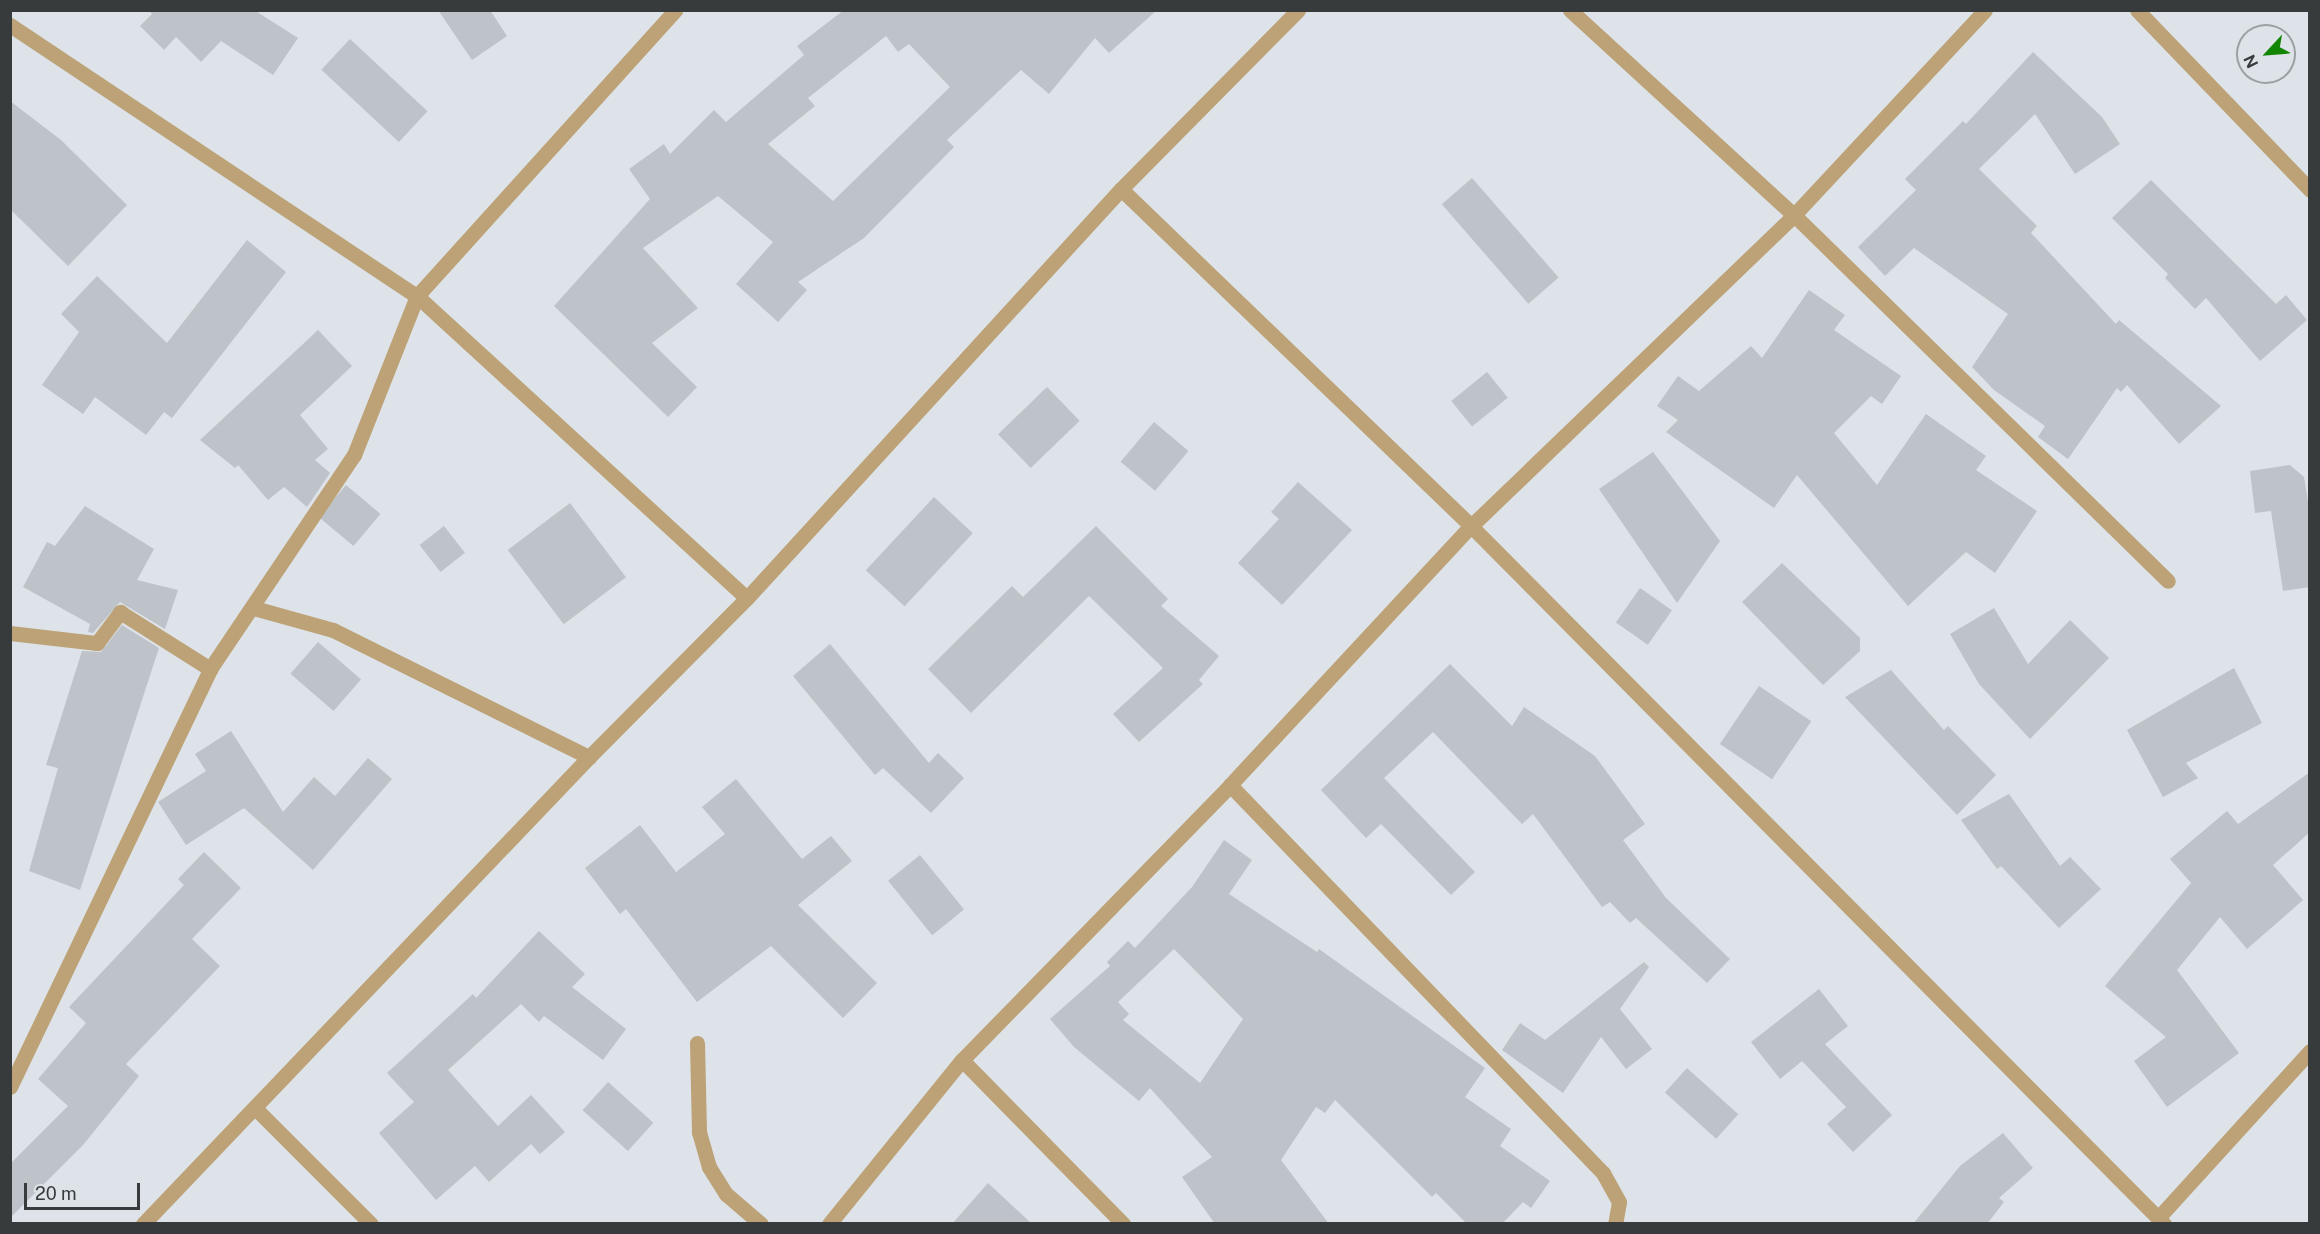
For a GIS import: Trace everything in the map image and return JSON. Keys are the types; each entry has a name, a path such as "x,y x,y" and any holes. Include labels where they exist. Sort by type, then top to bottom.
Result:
{"street":[{"path":"10,1087 210,669 254,608 354,455 417,296 675,10"},
{"path":"142,1224 589,757 747,598 1121,189 1298,10"},
{"path":"1570,10 1794,215 2168,581"},
{"path":"829,1224 962,1060 1230,785 1471,526 1794,215 1985,10"},
{"path":"2137,10 2310,190"},
{"path":"10,25 417,296 747,598"},
{"path":"1121,189 1471,526 2161,1221 2310,1051"},
{"path":"254,608 333,630 589,757"},
{"path":"10,633 97,643 120,612 210,669"},
{"path":"1230,785 1603,1173 1619,1202 1615,1224"},
{"path":"697,1043 699,1132 709,1167 726,1194 762,1224"},
{"path":"962,1060 1123,1224"},
{"path":"255,1108 371,1224"}],"building":[{"path":"149,10 254,10 298,38 273,75 221,41 201,62 176,37 164,50 140,26 152,14"},
{"path":"438,10 490,10 507,36 472,60"},
{"path":"844,10 1157,10 1109,53 1095,38 1049,94 1021,70 947,140 954,147 864,238 798,282 807,290 778,322 736,284 773,242 718,196 643,248 698,308 652,343 697,387 668,417 554,306 650,199 629,169 664,144 670,154 714,110 726,122 804,55 797,46","holes":["886,36 898,52 909,44 950,87 833,201 768,144 815,106 808,98"]},
{"path":"350,39 428,111 399,142 321,70"},
{"path":"2033,52 2102,117 2120,144 2075,174 2035,114 1979,169 2037,226 2031,233 2116,324 2119,320 2221,406 2179,444 2127,385 2121,392 2117,388 2068,459 2038,437 2045,426 1994,390 1972,367 2008,314 1914,248 1885,276 1858,247 1916,190 1905,179 1963,121 1966,124"},
{"path":"10,101 61,140 127,205 68,266 10,209"},
{"path":"1472,178 1559,278 1528,304 1442,204"},
{"path":"2151,180 2276,304 2286,295 2307,320 2260,361 2206,298 2195,309 2165,278 2168,274 2112,218"},
{"path":"247,240 286,272 172,418 164,412 146,435 95,397 83,414 42,385 79,332 61,314 97,276 167,343"},
{"path":"1809,290 1845,315 1834,330 1901,376 1882,404 1871,396 1834,433 1877,485 1926,414 1986,456 1976,470 2037,511 1995,573 1966,552 1908,606 1797,475 1774,508 1666,432 1678,420 1657,406 1678,376 1699,391 1751,346 1762,358"},
{"path":"318,330 352,366 300,415 328,449 315,460 330,473 307,507 284,487 268,500 238,465 235,468 200,440"},
{"path":"1487,372 1508,398 1472,427 1451,401"},
{"path":"1047,387 1080,421 1031,468 998,434"},
{"path":"1154,422 1188,451 1155,491 1121,462"},
{"path":"1653,452 1720,541 1677,603 1599,489"},
{"path":"2290,465 2304,477 2310,514 2310,587 2283,591 2271,511 2255,513 2250,471"},
{"path":"1298,482 1352,530 1282,605 1238,563 1279,519 1271,512"},
{"path":"346,485 380,514 353,546 319,517"},
{"path":"934,497 973,533 905,606 866,570"},
{"path":"570,503 626,577 564,624 508,550"},
{"path":"85,506 154,549 137,580 178,590 165,629 120,602 93,633 88,632 90,624 23,587 47,542 55,546"},
{"path":"444,526 465,553 441,572 420,545"},
{"path":"1096,526 1168,599 1161,606 1219,656 1199,680 1203,684 1139,742 1113,714 1163,668 1089,596 971,713 928,669 1012,586 1023,597"},
{"path":"1782,563 1860,638 1860,651 1823,685 1742,602"},
{"path":"1640,588 1672,610 1648,645 1616,622"},
{"path":"1994,608 2028,664 2070,620 2109,658 2030,739 1979,684 1950,634"},
{"path":"122,625 159,648 80,890 29,871 58,768 46,765 82,651 101,652"},
{"path":"318,642 361,679 333,711 290,674"},
{"path":"830,644 929,763 938,753 964,778 931,813 883,768 875,775 793,676"},
{"path":"1450,664 1512,726 1524,707 1595,756 1645,824 1623,840 1666,898 1730,959 1707,983 1636,918 1630,923 1610,902 1602,907 1533,814 1522,824 1433,732 1384,778 1475,872 1451,895 1381,824 1366,838 1321,790"},
{"path":"2234,668 2262,723 2186,763 2198,778 2163,797 2127,730"},
{"path":"1891,670 1944,730 1948,726 1996,775 1957,815 1845,697"},
{"path":"1759,686 1811,721 1772,779 1720,744"},
{"path":"231,731 283,812 314,777 335,796 368,758 392,779 313,870 244,808 186,845 158,802 206,771 195,754"},
{"path":"2310,772 2310,832 2273,865 2303,900 2247,949 2220,917 2177,970 2239,1053 2167,1107 2134,1061 2166,1037 2105,986 2191,883 2170,859 2227,811 2238,824"},
{"path":"736,779 802,859 831,836 852,861 798,905 877,983 843,1018 771,946 697,1002 626,909 620,914 585,868 640,825 676,872 725,834 702,807"},
{"path":"2009,794 2060,866 2070,857 2101,889 2059,928 2001,866 1997,869 1961,820"},
{"path":"1224,840 1252,860 1229,894 1317,952 1319,949 1485,1068 1465,1097 1511,1129 1500,1146 1550,1181 1531,1208 1523,1202 1502,1224 1467,1224 1436,1193 1432,1197 1335,1100 1325,1113 1316,1107 1281,1160 1329,1224 1215,1224 1182,1177 1212,1157 1150,1088 1139,1101 1074,1047 1050,1019 1110,966 1107,962 1128,941 1135,948 1192,887","holes":["1174,949 1243,1019 1200,1083 1123,1020 1129,1014 1118,1002"]},
{"path":"204,852 241,888 192,939 220,966 126,1064 139,1076 83,1145 10,1218 10,1164 68,1106 38,1079 86,1023 69,1007 184,885 178,879"},
{"path":"920,855 964,909 932,935 888,881"},
{"path":"539,931 585,974 572,987 626,1029 603,1060 544,1016 539,1022 521,1004 448,1070 498,1126 531,1095 565,1132 540,1154 531,1144 489,1182 475,1166 436,1200 379,1133 414,1102 387,1073 473,994 476,998"},
{"path":"1644,962 1649,967 1620,1009 1652,1049 1626,1069 1601,1037 1563,1093 1502,1050 1520,1023 1545,1040"},
{"path":"1819,989 1848,1026 1825,1044 1892,1115 1853,1152 1827,1124 1846,1107 1802,1061 1780,1079 1751,1042"},
{"path":"1687,1068 1738,1114 1716,1139 1665,1093"},
{"path":"608,1082 653,1123 628,1151 583,1110"},
{"path":"2003,1133 2033,1168 1999,1198 2004,1202 1987,1224 1913,1224 1960,1166"},
{"path":"988,1183 1032,1224 952,1224"}]}
